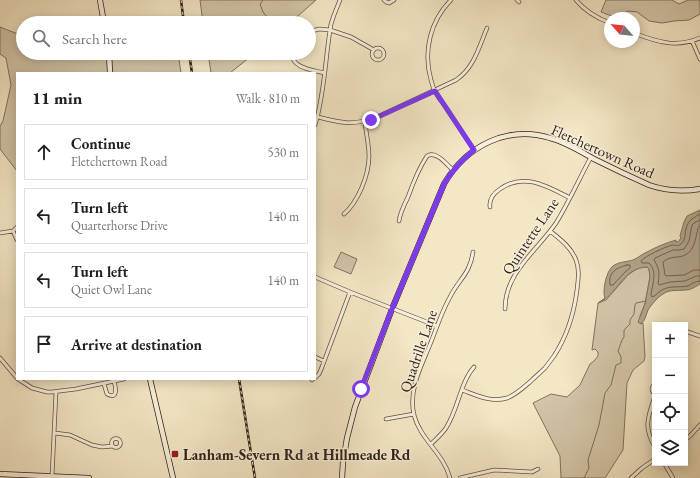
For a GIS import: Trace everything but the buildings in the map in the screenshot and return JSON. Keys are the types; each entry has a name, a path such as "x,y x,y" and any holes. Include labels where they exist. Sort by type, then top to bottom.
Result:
{"street":[{"path":"100,0 103,16"},
{"path":"316,122 324,84 324,73 330,30 340,0"},
{"path":"384,0 389,3 394,0"},
{"path":"451,0 441,11 431,35 428,48 429,72 435,91 474,150"},
{"path":"576,0 592,14 604,20"},
{"path":"318,116 339,122 365,122 377,118 435,91 456,80 469,69 487,28"},
{"path":"316,30 330,30 351,37 374,50"},
{"path":"640,35 661,42 674,43 688,43 700,38"},
{"path":"692,41 700,59"},
{"path":"109,60 110,72"},
{"path":"293,60 301,66 324,73"},
{"path":"344,214 350,208 358,195 368,166 369,153 365,122"},
{"name":"Fletchertown Road","path":"342,478 345,450 351,420 361,389 392,309 444,184 453,170 466,156 490,141 501,138 530,134 545,136 657,188 678,191 700,189"},
{"path":"399,221 411,188 427,156 432,154 437,156 453,170"},
{"name":"Quintette Lane","path":"505,309 506,296 517,271 526,258 550,231 570,198 590,157"},
{"path":"490,207 490,200 495,193 508,184 517,182 530,181 538,183 570,198"},
{"path":"0,234 13,231 16,228"},
{"path":"13,231 16,238"},
{"path":"462,390 489,399 511,397 546,367 563,342 575,306 578,268 576,259 571,250 550,231"},
{"name":"Quadrille Lane","path":"450,478 447,469 431,444 422,434 416,422 412,401 415,385 440,316 450,296 468,271 473,252"},
{"path":"316,277 437,326"},
{"path":"316,376 324,361 350,292"},
{"path":"688,332 700,336"},
{"path":"316,357 324,361"},
{"path":"0,358 16,378"},
{"path":"431,444 445,430 453,414 467,377 474,367"},
{"path":"19,380 32,388 47,392 56,392 119,380"},
{"path":"104,380 107,394 110,396 116,392 114,381"},
{"path":"150,380 173,478"},
{"path":"52,476 56,392"},
{"path":"652,404 648,415 647,426 652,442"},
{"path":"386,419 414,414"},
{"path":"688,438 700,425"},
{"path":"55,433 70,435 92,445 102,447 113,446"},
{"path":"631,478 652,461"},
{"path":"666,466 673,478"},
{"path":"460,478 494,470 532,472 538,469"},
{"path":"0,474 89,478"}],"shaded area":[{"path":"200,0 316,0 298,16 202,16"},
{"path":"606,0 672,0 679,4 688,0 700,0 700,14 689,20 662,23 649,21 640,14 640,12 601,12"},
{"path":"0,27 16,33 16,60 179,60 181,72 16,72 16,170 0,149 0,126 3,121 11,85 6,58 0,54"},
{"path":"209,60 246,60 231,72 211,72"},
{"path":"341,252 357,259 351,274 334,267"},
{"path":"641,267 647,267 649,269 650,277 645,304 640,316 641,324 643,323 645,357 644,361 633,370 627,383 623,450 605,478 561,478 560,456 533,403 551,394 567,397 580,385 590,364 598,356 598,352 595,349 592,350 598,303 606,300 628,275"}],"water":[{"path":"700,210 700,284 693,288 666,292 663,294 648,310 641,324 638,322 645,304 650,277 649,269 647,267 632,272 611,294 598,303 605,298 605,282 608,272 613,266 633,260 654,248 676,240 676,242 678,242 681,238 680,236 687,216"}],"waterway":[{"path":"263,0 260,4 266,16"},
{"path":"584,478 589,468 588,460 599,425 605,393 611,385 616,365 621,363 621,357 618,351 624,337 624,330 630,324 636,303 646,301"}],"railway":[{"path":"181,0 183,16"},
{"path":"190,60 192,72"},
{"path":"239,380 255,478"}],"place":[{"name":"Lanham-Severn Rd at Hillmeade Rd","path":"175,454"}],"route":[{"path":"361,389 392,309 444,184 450,174 466,156 474,150 435,91 371,120"}]}
